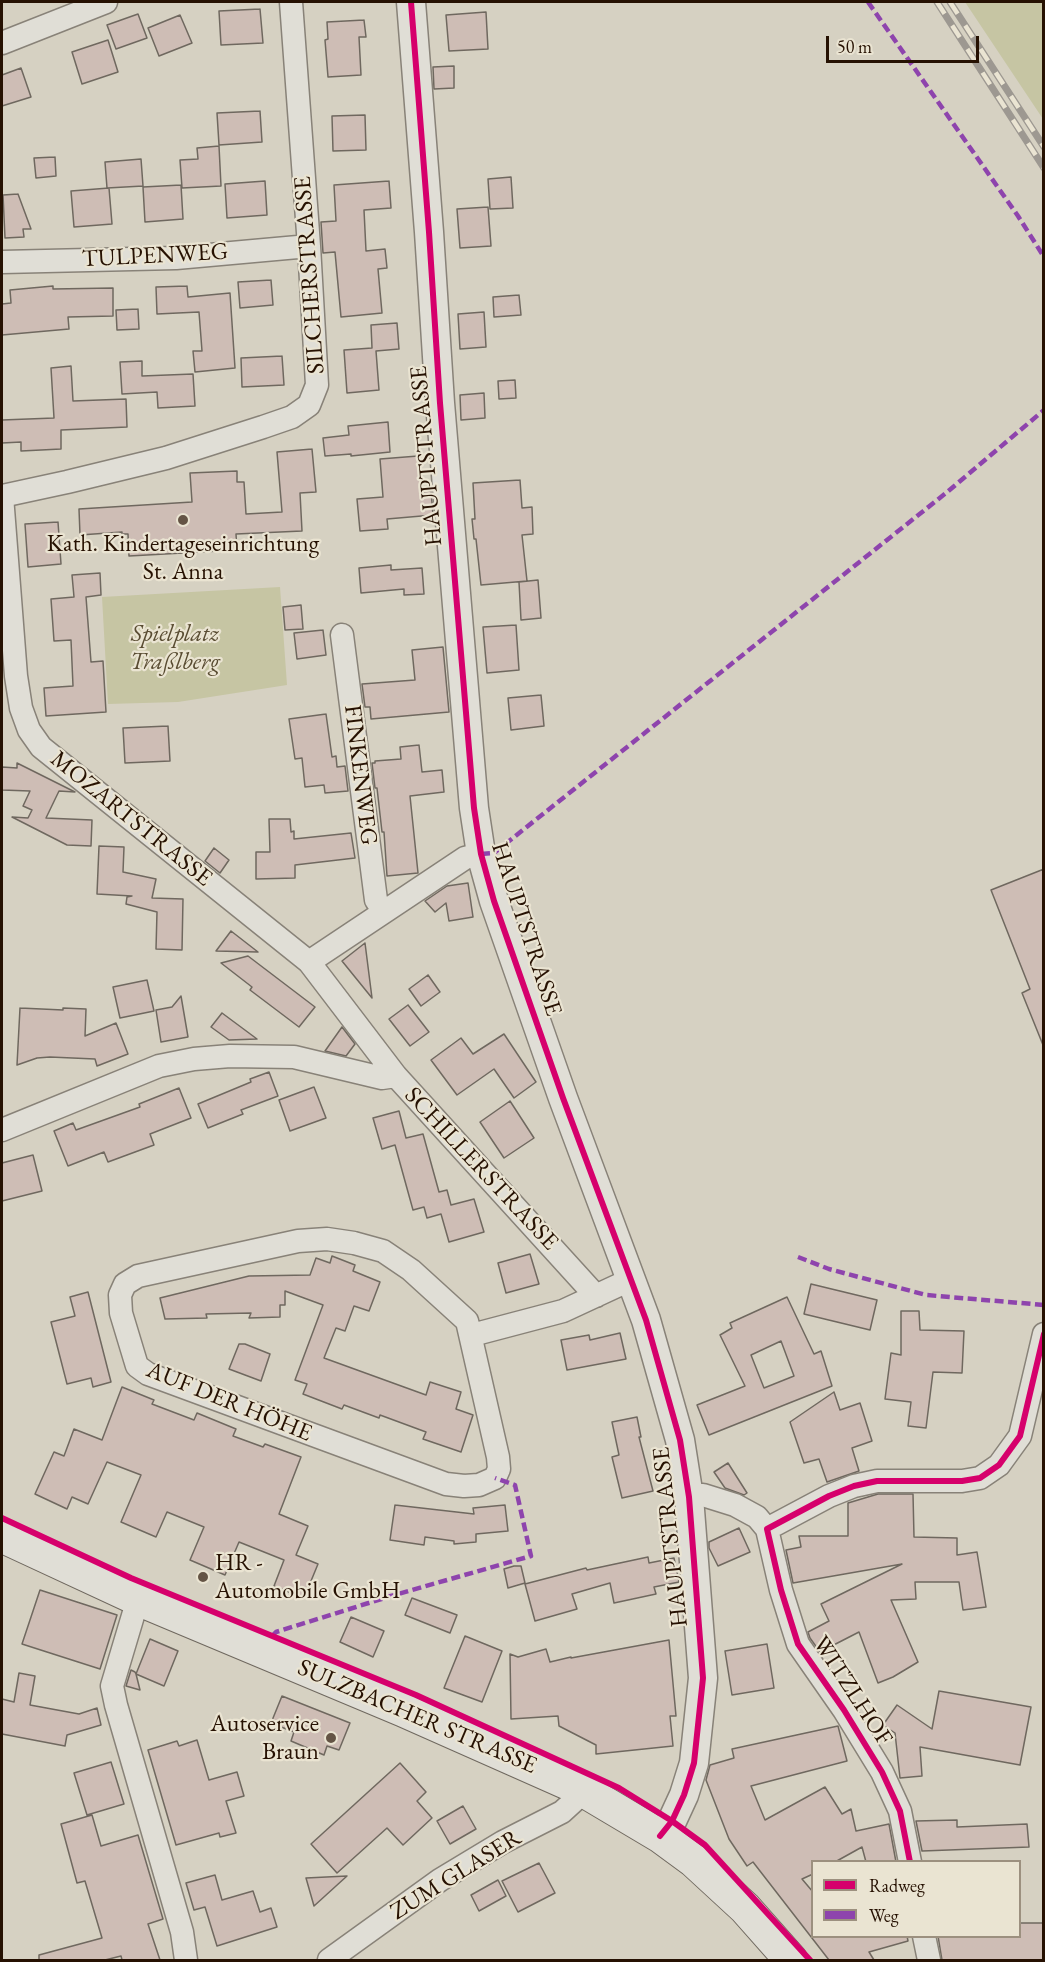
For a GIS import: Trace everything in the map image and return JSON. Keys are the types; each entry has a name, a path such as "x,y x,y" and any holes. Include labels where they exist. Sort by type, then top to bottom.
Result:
{"main road":[{"name":"SULZBACHER STRASSE","path":"2,1536 138,1599 403,1710 581,1789 660,1836 694,1861 745,1908 791,1960"}],"street":[{"path":"2,43 106,2"},
{"name":"SILCHERSTRASSE","path":"2,496 165,458 292,417 309,405 317,385 291,2"},
{"name":"HAUPTSTRASSE","path":"411,2 440,403 474,808 481,854 494,901 563,1098 646,1320 681,1440 689,1497 702,1677 694,1763 684,1795 672,1821 660,1836"},
{"name":"TULPENWEG","path":"2,262 176,258 309,246"},
{"name":"MOZARTSTRASSE","path":"2,496 16,676 21,708 29,730 41,747 309,962 396,1076"},
{"name":"FINKENWEG","path":"342,635 376,900 384,912"},
{"path":"309,962 465,858 481,854"},
{"name":"SCHILLERSTRASSE","path":"2,1130 150,1070 194,1059 265,1055 294,1057 382,1078 396,1076 597,1296"},
{"name":"AUF DER HÖHE","path":"327,1239 354,1243 382,1251 411,1270 467,1321 472,1335 499,1469 495,1478 479,1485 464,1486 446,1484 147,1374 137,1366 132,1355 120,1313 120,1295 125,1284 138,1276 298,1240 327,1239"},
{"path":"472,1335 564,1311 632,1279"},
{"path":"689,1497 703,1495 735,1505 757,1517 767,1529 829,1496 854,1486 877,1481 962,1481 980,1478 999,1466 1020,1436 1044,1334"},
{"name":"WITZLHOF","path":"767,1529 781,1590 798,1644 844,1710 882,1773 900,1811 910,1860"},
{"path":"138,1599 112,1686 182,1932 186,1960"},
{"name":"ZUM GLASER","path":"329,1960 440,1880 503,1842 562,1812 574,1801 581,1789"},
{"path":"924,1938 929,1960"}],"green space":[{"path":"965,2 1043,2 1043,119"},
{"name":"Spielplatz Traßlberg","path":"280,587 287,685 178,702 108,704 102,597"}],"building":[{"path":"260,9 263,43 221,45 219,11"},
{"path":"486,12 488,49 449,51 446,15"},
{"path":"138,14 147,38 116,49 107,25"},
{"path":"180,15 192,43 159,56 148,28"},
{"path":"364,20 366,37 359,37 361,75 328,77 325,40 328,39 327,22"},
{"path":"108,40 118,72 82,84 72,52"},
{"path":"454,66 454,88 434,89 433,67"},
{"path":"21,68 31,97 2,106 2,75"},
{"path":"260,111 262,142 219,145 217,113"},
{"path":"365,115 366,150 333,151 332,116"},
{"path":"219,146 221,186 182,188 180,160 198,159 197,148"},
{"path":"55,157 56,176 36,178 34,158"},
{"path":"141,159 143,186 107,188 105,162"},
{"path":"511,177 513,208 490,209 488,179"},
{"path":"265,181 267,215 227,218 225,184"},
{"path":"389,181 391,208 364,210 366,251 385,249 387,268 378,269 382,313 341,317 335,252 323,253 321,222 336,221 334,185"},
{"path":"181,185 183,219 145,222 143,187"},
{"path":"109,188 112,224 74,227 71,191"},
{"path":"18,194 31,229 23,229 24,237 5,238 3,195"},
{"path":"488,207 491,246 460,248 457,209"},
{"path":"271,280 273,305 240,308 238,282"},
{"path":"53,286 53,289 113,288 113,316 68,317 69,329 2,335 2,304 11,303 10,290"},
{"path":"187,286 188,297 230,293 235,368 195,372 193,351 202,351 199,312 157,314 156,287"},
{"path":"519,295 521,315 494,317 493,297"},
{"path":"138,309 139,329 117,330 116,310"},
{"path":"484,312 486,347 460,349 458,314"},
{"path":"397,323 399,349 376,351 379,390 347,393 344,350 372,348 371,325"},
{"path":"282,356 284,385 242,387 241,358"},
{"path":"142,361 142,376 193,374 195,406 158,408 157,392 122,394 120,362"},
{"path":"71,366 73,401 126,399 127,427 61,430 61,449 21,451 21,442 2,443 2,420 54,418 51,368"},
{"path":"515,380 516,398 499,399 498,381"},
{"path":"484,393 485,418 461,420 460,395"},
{"path":"388,422 390,452 325,456 323,438 349,435 348,426"},
{"path":"312,449 316,492 300,493 302,531 236,534 237,550 129,556 128,534 122,534 122,532 80,535 79,509 192,502 190,473 237,471 237,482 244,482 246,514 282,512 277,452"},
{"path":"418,456 422,492 431,491 433,515 387,519 388,529 360,531 357,499 383,497 380,459"},
{"path":"520,480 522,508 532,507 533,534 522,535 527,581 481,585 472,519 475,519 473,483"},
{"path":"58,522 61,564 28,567 25,524"},
{"path":"391,565 391,570 422,568 424,594 404,595 404,589 361,593 359,568"},
{"path":"100,573 101,595 86,597 91,662 103,661 106,712 46,716 44,688 73,686 71,640 54,641 51,599 74,597 72,575"},
{"path":"538,580 541,618 521,620 519,582"},
{"path":"301,605 303,629 285,630 283,607"},
{"path":"516,625 519,670 487,673 483,627"},
{"path":"323,630 326,655 297,659 294,633"},
{"path":"443,647 449,712 371,719 370,707 365,707 362,684 415,680 412,650"},
{"path":"541,695 544,726 511,730 508,698"},
{"path":"326,714 332,757 336,756 337,767 345,766 348,791 325,793 324,785 305,787 302,758 295,759 289,719"},
{"path":"168,726 170,761 125,763 123,728"},
{"path":"419,745 422,772 442,770 444,792 410,796 418,873 387,876 384,832 382,832 372,763 401,759 400,747"},
{"path":"17,763 75,792 59,791 46,818 92,820 91,846 67,845 12,817 28,818 32,810 23,806 30,791 2,790 2,767 17,768"},
{"path":"269,819 290,819 294,839 351,833 355,858 295,865 295,878 256,879 256,852 270,852"},
{"path":"99,846 124,847 123,872 156,879 152,898 183,899 182,950 156,949 157,912 126,904 127,897 132,896 97,894"},
{"path":"214,848 229,860 220,873 205,861"},
{"path":"1044,869 1043,1045 1022,993 1030,989 991,890"},
{"path":"468,883 473,917 449,921 446,903 435,912 425,901 447,886"},
{"path":"231,931 258,952 216,951"},
{"path":"365,943 372,998 342,961"},
{"path":"248,956 315,1007 299,1027 250,990 252,987 221,963"},
{"path":"428,975 440,992 421,1006 409,989"},
{"path":"147,980 154,1011 120,1018 113,987"},
{"path":"181,996 188,1037 161,1042 156,1010 172,1007"},
{"path":"408,1005 429,1032 410,1046 389,1019"},
{"path":"20,1008 86,1009 85,1036 116,1023 128,1054 97,1066 95,1059 50,1057 37,1058 17,1065"},
{"path":"222,1013 257,1039 229,1040 211,1027"},
{"path":"342,1027 355,1044 346,1056 325,1051"},
{"path":"504,1034 536,1082 514,1098 494,1069 457,1095 431,1060 461,1038 473,1054"},
{"path":"269,1072 278,1096 241,1110 243,1114 208,1128 198,1104"},
{"path":"314,1087 326,1118 290,1131 279,1100"},
{"path":"179,1088 191,1118 150,1134 154,1145 108,1162 104,1152 68,1166 54,1131 73,1123 76,1130 140,1107 139,1104"},
{"path":"510,1101 534,1138 504,1158 480,1122"},
{"path":"399,1111 406,1138 423,1134 439,1192 447,1190 451,1205 474,1199 484,1232 449,1242 441,1214 427,1218 424,1207 413,1210 395,1145 382,1149 373,1118"},
{"path":"33,1155 42,1191 2,1201 2,1163"},
{"path":"530,1254 539,1284 506,1293 498,1263"},
{"path":"332,1256 355,1265 353,1271 380,1282 369,1311 354,1306 345,1331 336,1328 324,1358 426,1395 430,1382 461,1392 456,1409 473,1415 461,1452 423,1439 426,1432 380,1415 379,1418 344,1405 342,1409 303,1394 307,1384 295,1380 323,1305 285,1291 285,1305 280,1305 280,1317 249,1318 251,1313 206,1314 207,1318 165,1319 160,1298 249,1276 310,1275 316,1258 330,1263"},
{"path":"811,1284 877,1300 870,1330 804,1314"},
{"path":"88,1292 111,1382 93,1387 91,1378 67,1384 51,1322 75,1316 70,1297"},
{"path":"787,1297 814,1354 821,1351 832,1386 709,1435 697,1405 745,1386 720,1335 732,1328 730,1323","holes":["781,1341 794,1376 764,1388 751,1355"]},
{"path":"901,1311 919,1311 920,1330 964,1331 962,1373 933,1372 926,1428 908,1426 911,1402 885,1399 891,1353 901,1355"},
{"path":"620,1333 626,1359 567,1370 561,1340 589,1335 590,1340"},
{"path":"239,1344 245,1344 270,1354 261,1381 229,1369"},
{"path":"122,1387 154,1400 152,1404 194,1420 197,1413 236,1429 233,1436 301,1457 279,1514 308,1526 296,1555 318,1564 304,1598 274,1586 284,1560 239,1542 225,1575 190,1560 204,1527 167,1512 156,1537 121,1522 141,1475 107,1462 88,1504 72,1497 67,1509 35,1494 54,1452 64,1456 74,1429 102,1440"},
{"path":"834,1392 840,1410 860,1403 872,1441 852,1448 859,1471 827,1482 819,1459 804,1463 790,1422"},
{"path":"637,1417 641,1437 639,1437 653,1491 622,1498 612,1457 619,1455 612,1422"},
{"path":"728,1463 747,1493 744,1495 725,1488 714,1472"},
{"path":"878,1494 913,1494 914,1537 957,1538 957,1555 977,1552 986,1607 963,1610 959,1582 915,1582 916,1599 891,1600 918,1662 878,1683 859,1632 820,1652 808,1632 829,1621 821,1604 902,1564 793,1583 786,1550 801,1547 799,1536 848,1536 848,1503"},
{"path":"395,1505 474,1514 473,1508 505,1505 508,1531 476,1534 476,1542 454,1544 454,1541 425,1537 424,1545 390,1540"},
{"path":"739,1528 750,1552 718,1566 709,1548 709,1542"},
{"path":"648,1557 649,1563 674,1558 679,1582 654,1587 656,1594 614,1603 610,1583 572,1594 577,1609 535,1621 525,1584 586,1568 587,1570"},
{"path":"521,1566 525,1583 508,1588 504,1569"},
{"path":"40,1590 117,1615 100,1669 22,1644"},
{"path":"412,1598 457,1615 450,1633 405,1615"},
{"path":"351,1617 384,1631 373,1657 340,1642"},
{"path":"465,1636 502,1651 482,1702 444,1688"},
{"path":"150,1639 178,1651 164,1686 136,1674"},
{"path":"669,1640 676,1716 670,1716 673,1746 596,1754 596,1745 559,1726 558,1716 511,1719 510,1654 518,1657 546,1649 550,1662"},
{"path":"767,1644 774,1688 732,1695 725,1651"},
{"path":"131,1670 135,1672 140,1690 126,1686"},
{"path":"19,1673 35,1676 30,1705 79,1714 97,1708 101,1725 67,1735 65,1746 2,1734 2,1699 14,1702"},
{"path":"939,1691 1031,1707 1020,1765 920,1747 922,1776 900,1778 895,1733 883,1725 897,1705 932,1729"},
{"path":"282,1696 350,1723 339,1750 327,1746 324,1755 291,1741 294,1732 271,1723"},
{"path":"838,1726 847,1761 751,1786 765,1820 825,1787 842,1814 851,1809 856,1831 889,1824 896,1860 865,1860 862,1847 839,1860 811,1860 811,1875 802,1879 811,1890 811,1937 753,1862 747,1866 729,1839 706,1780 710,1765 734,1758 732,1749"},
{"path":"197,1740 209,1780 237,1772 244,1796 226,1801 236,1833 220,1837 219,1833 176,1845 148,1750 177,1741 179,1746"},
{"path":"111,1762 124,1804 87,1815 74,1773"},
{"path":"400,1763 426,1792 417,1801 432,1818 403,1845 387,1828 337,1873 311,1844"},
{"path":"463,1806 476,1829 450,1844 437,1821"},
{"path":"92,1815 101,1846 138,1835 163,1919 148,1924 160,1960 122,1960 121,1956 105,1960 39,1960 39,1955 102,1938 85,1881 77,1883 61,1824"},
{"path":"957,1820 957,1827 1027,1824 1029,1847 922,1851 916,1821"},
{"path":"539,1863 555,1893 518,1912 502,1881"},
{"path":"215,1875 222,1900 253,1891 260,1912 271,1908 277,1927 217,1946 205,1907 194,1910 186,1883"},
{"path":"347,1876 314,1906 306,1878"},
{"path":"498,1880 506,1896 479,1911 471,1895"},
{"path":"1021,1923 1044,1923 1044,1960 942,1960 938,1938 1021,1938"},
{"path":"812,1938 907,1938 908,1941 869,1952 874,1960 829,1960"}],"railway":[{"path":"937,2 1044,168"},
{"path":"950,2 1044,147"}],"marked path":[{"path":"868,2 1018,216 1044,257"},
{"path":"481,854 494,853 946,493 1044,410"},
{"path":"798,1257 829,1269 926,1295 1044,1305"},
{"path":"272,1636 276,1632 391,1596 531,1556 515,1485 495,1478"}],"cycle path":[{"path":"411,2 440,403 474,808 481,854 494,901 563,1098 646,1320 680,1440 689,1497 703,1678 694,1763 684,1795 672,1821 660,1836"},
{"path":"910,1860 900,1811 882,1772 844,1710 798,1644 781,1590 767,1529 829,1496 854,1486 877,1481 962,1481 980,1478 999,1465 1020,1436 1044,1334"},
{"path":"2,1518 131,1578 416,1695 619,1788 705,1845 810,1960"}],"place":[{"name":"Kath. Kindertageseinrichtung St. Anna","path":"183,520"},
{"name":"HR - Automobile GmbH","path":"203,1577"},
{"name":"Autoservice Braun","path":"331,1738"}]}
